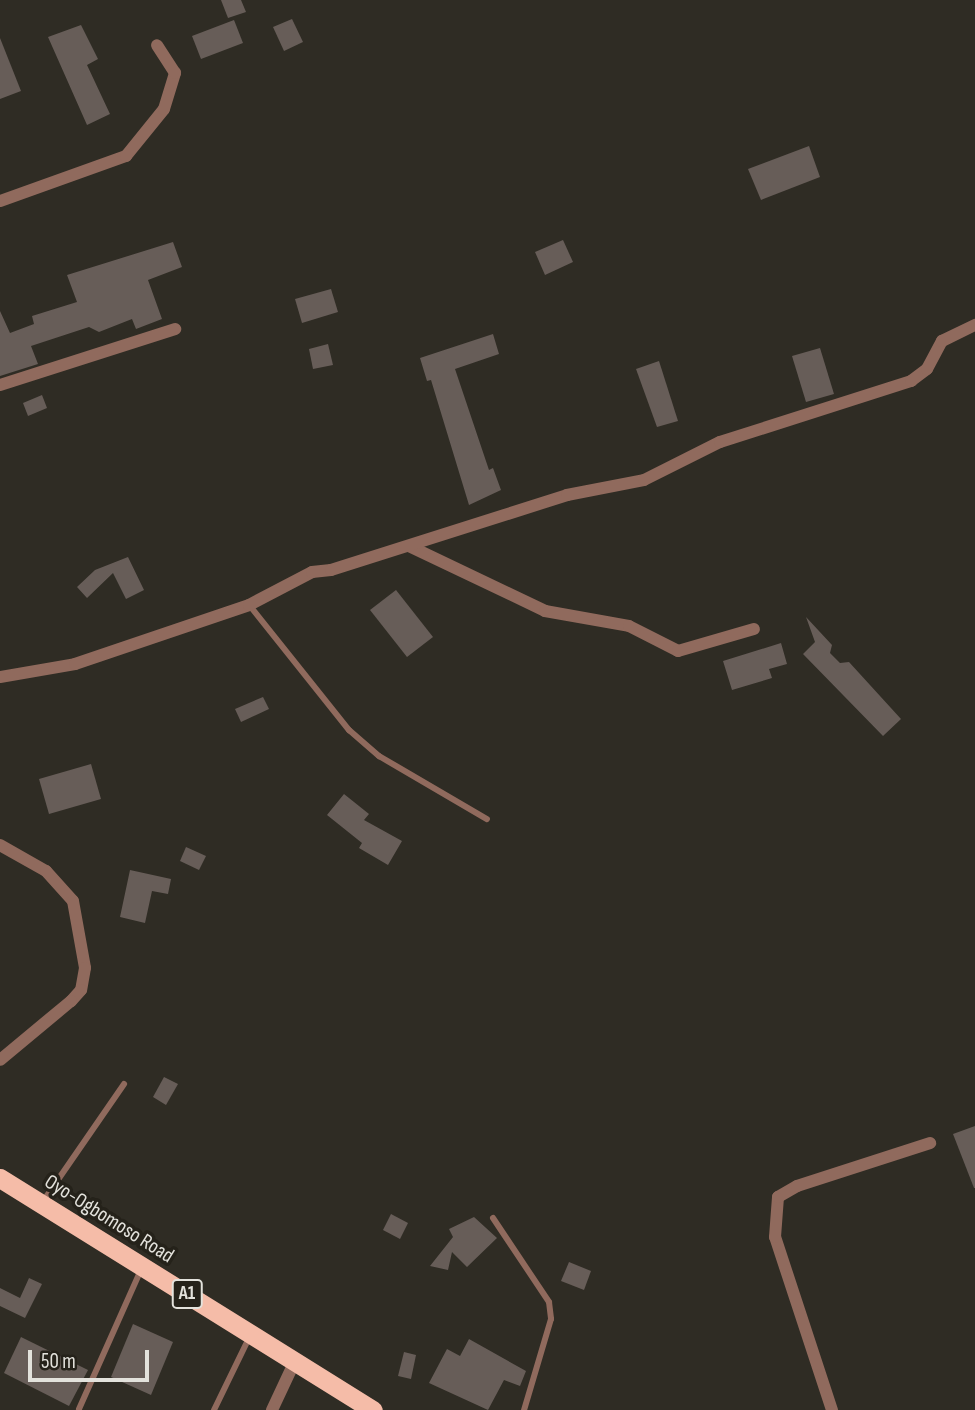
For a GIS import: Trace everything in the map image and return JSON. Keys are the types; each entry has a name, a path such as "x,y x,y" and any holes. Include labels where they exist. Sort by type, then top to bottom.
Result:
{"highway":[{"name":"Oyo-Ogbomoso Road","path":"0,1178 373,1410"}],"street":[{"path":"0,201 125,156 164,109 175,73 157,45"},
{"path":"0,677 75,664 249,604 312,572 409,546 567,495 644,480 720,442 911,381 927,369 942,341 975,325"},
{"path":"0,384 175,329"},
{"path":"409,546 545,611 629,626 678,651 754,629"},
{"path":"0,845 46,871 73,901 85,968 81,990 71,1001 0,1060"},
{"path":"832,1410 775,1237 778,1197 791,1188 930,1143"},
{"path":"272,1410 295,1361"}],"lane":[{"path":"249,604 349,730 379,756 487,819"},
{"path":"41,1204 124,1083"},
{"path":"493,1218 549,1302 551,1319 524,1410"},
{"path":"79,1409 142,1267"},
{"path":"215,1410 251,1334"}],"building":[{"path":"221,0 241,0 246,12 228,18"},
{"path":"292,19 303,42 284,51 273,27"},
{"path":"234,20 243,43 201,59 192,36"},
{"path":"81,25 98,59 87,65 110,114 87,125 48,37"},
{"path":"0,38 21,91 0,99"},
{"path":"809,146 820,177 761,200 748,169"},
{"path":"563,240 573,262 545,275 535,252"},
{"path":"173,242 182,267 148,280 162,319 136,329 132,319 99,332 89,327 31,346 38,364 0,376 0,311 10,333 34,324 32,316 77,302 67,275"},
{"path":"331,289 338,312 302,323 295,299"},
{"path":"493,334 499,354 455,369 489,470 493,468 501,490 469,505 431,380 427,381 420,358"},
{"path":"328,344 333,365 313,369 309,349"},
{"path":"820,348 834,394 806,402 792,356"},
{"path":"659,361 678,421 657,427 636,369"},
{"path":"42,395 47,408 28,416 23,403"},
{"path":"128,557 144,590 126,599 113,573 87,598 77,587 95,570"},
{"path":"396,590 433,637 407,657 370,610"},
{"path":"806,617 832,645 830,653 840,663 849,662 901,719 883,736 803,654 815,642"},
{"path":"781,643 787,664 769,669 772,678 732,690 723,661"},
{"path":"263,697 269,709 241,722 235,709"},
{"path":"91,764 101,799 49,814 39,779"},
{"path":"344,794 369,814 364,820 402,841 388,865 359,848 362,843 327,815"},
{"path":"186,847 206,856 199,870 180,861"},
{"path":"130,870 171,879 168,894 152,891 145,923 120,917"},
{"path":"164,1077 178,1084 166,1105 153,1097"},
{"path":"975,1126 975,1188 974,1188 953,1134"},
{"path":"391,1214 408,1223 400,1239 383,1230"},
{"path":"474,1217 497,1238 467,1267 452,1252 448,1270 430,1266 453,1237 449,1229"},
{"path":"569,1262 591,1271 584,1290 561,1281"},
{"path":"29,1278 42,1284 25,1318 0,1306 0,1288 20,1298"},
{"path":"133,1324 173,1342 151,1395 111,1377"},
{"path":"21,1337 88,1370 69,1406 4,1373"},
{"path":"469,1339 526,1371 520,1386 504,1380 488,1410 429,1383 447,1349 460,1356"},
{"path":"404,1352 416,1355 411,1379 398,1376"}]}
